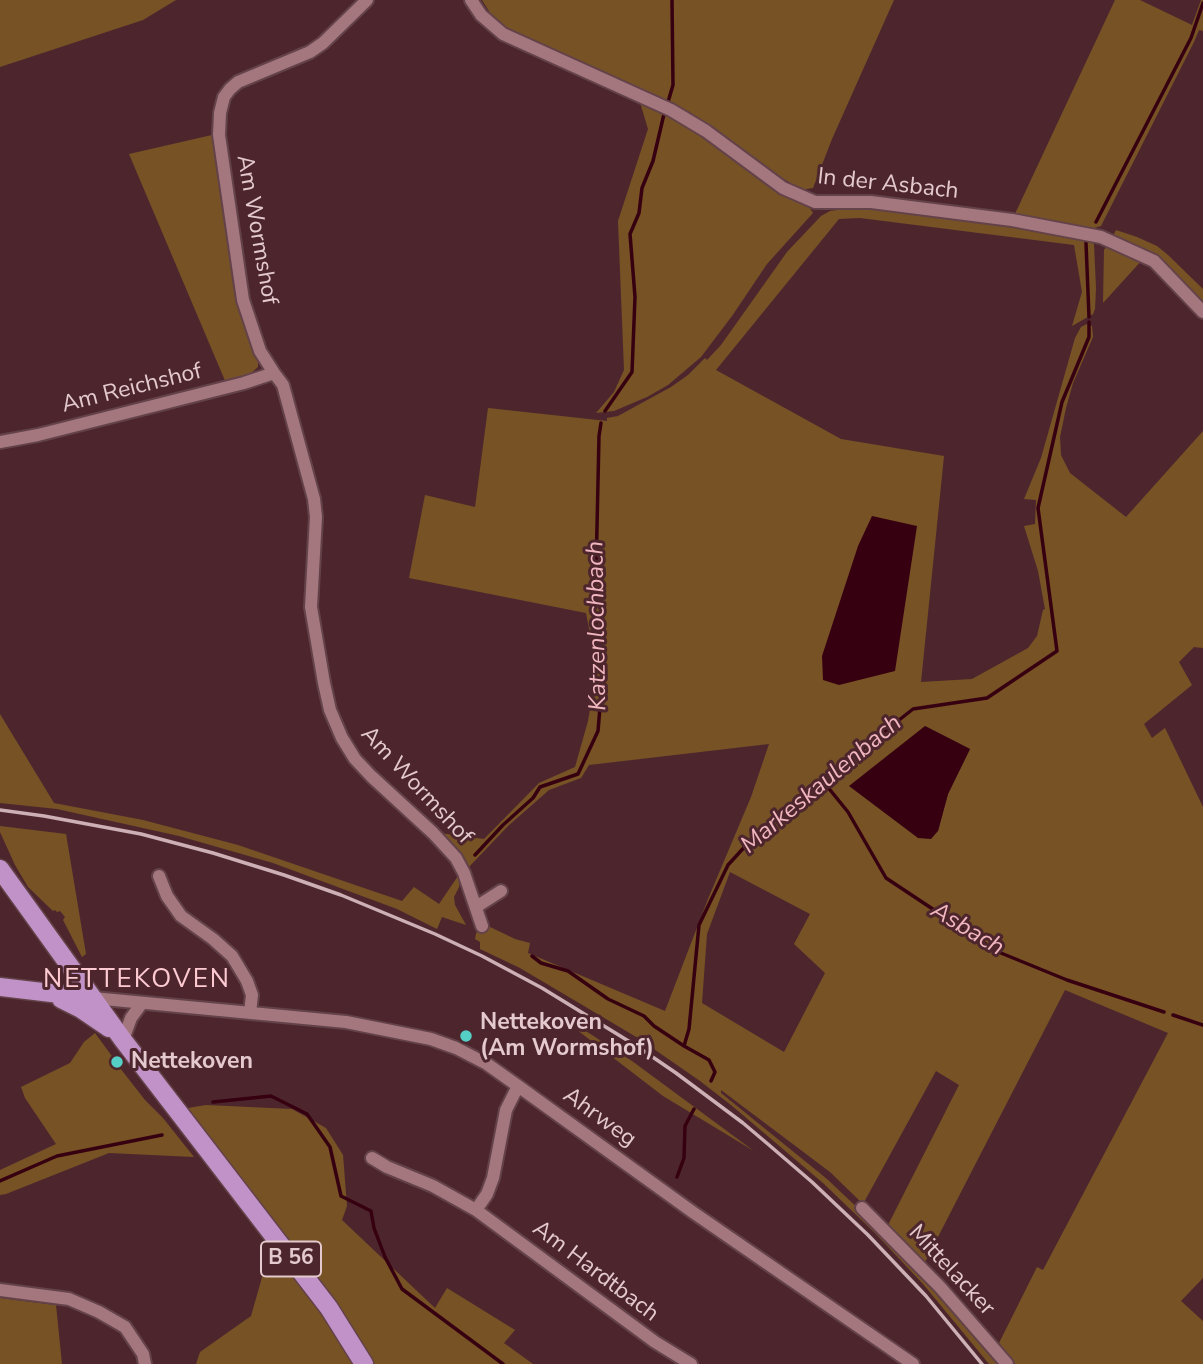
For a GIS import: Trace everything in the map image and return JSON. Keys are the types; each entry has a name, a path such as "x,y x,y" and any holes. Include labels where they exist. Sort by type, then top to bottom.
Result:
{"main road":[{"name":"B 56","path":"0,869 121,1037 329,1308 364,1364"},
{"path":"52,994 69,966"},
{"path":"0,987 93,998"},
{"path":"52,994 121,1037"}],"street":[{"name":"Am Wormshof","path":"367,0 323,43 310,52 239,82 230,89 220,113 219,135 243,300 260,351 283,385 314,499 316,517 312,607 330,710 355,759 433,832 456,858 464,873 482,926"},
{"name":"In der Asbach","path":"471,0 481,15 503,34 671,110 706,131 783,188 815,202 872,202 1012,220 1101,237 1154,261 1203,312"},
{"name":"Am Reichshof","path":"0,442 237,385 274,373"},
{"path":"159,876 167,896 181,916 232,956 252,995 250,1013"},
{"path":"476,906 501,891"},
{"name":"Ahrweg","path":"93,998 346,1022 430,1039 456,1048 518,1086 694,1213 913,1364"},
{"path":"121,1037 142,1003"},
{"path":"476,1210 487,1194 493,1178 506,1110 518,1086"},
{"name":"Am Hardtbach","path":"372,1158 433,1186 476,1210 655,1342 691,1364"},
{"name":"Mittelacker","path":"862,1208 940,1287 1007,1364"},
{"path":"0,1290 69,1300 99,1312 125,1327 143,1354 145,1364"}],"shaded area":[{"path":"0,0 176,0 143,20 0,67"},
{"path":"482,0 894,0 813,188 801,190 691,113 658,96 529,42 497,24"},
{"path":"1115,0 1140,0 1192,25 1203,0 1203,31 1199,30 1101,226 1091,229 1014,216"},
{"path":"639,99 659,106 791,199 810,208 813,213 767,264 701,357 668,385 647,397 614,411 596,413 614,392 624,370 618,221 648,129"},
{"path":"212,135 238,296 258,355 258,367 249,375 226,383 129,154"},
{"path":"860,207 898,209 978,219 1090,239 1094,244 1095,309 1093,314 1072,326 1082,292 1074,245 860,218 839,219 716,370 841,439 944,456 921,682 972,679 1028,648 1037,636 1045,609 1038,571 1024,526 1035,524 1036,500 1024,499 1041,458 1075,338 1081,327 1087,324 1092,326 1093,337 1073,383 1060,437 1061,455 1070,473 1126,517 1203,431 1203,648 1194,647 1179,662 1192,685 1144,724 1152,738 1165,728 1203,807 1203,1278 1181,1301 1203,1321 1203,1364 1015,1364 999,1343 1037,1267 1043,1270 1168,1033 1065,990 924,1264 888,1225 959,1085 936,1071 863,1204 830,1172 721,1090 721,1093 827,1179 881,1230 999,1364 989,1364 923,1284 875,1233 823,1183 731,1105 638,1038 520,968 480,949 480,942 475,939 476,934 478,929 488,926 530,943 528,953 665,1011 751,797 769,744 589,765 581,778 549,790 508,826 467,869 440,833 484,839 539,783 575,767 588,721 597,669 586,613 409,578 425,495 475,507 488,408 607,421 607,418 618,416 671,387 705,358 707,360 721,345 787,252 821,216 830,211","holes":["925,726 970,749 948,794 938,831","730,872 810,914 794,944 825,973 784,1052 702,1003 707,934"]},
{"path":"1116,230 1157,246 1168,255 1203,289 1203,304 1113,236"},
{"path":"1107,246 1143,259 1103,303 1104,250"},
{"path":"872,516 917,526 895,671 839,685 823,680 822,656 858,546"},
{"path":"0,714 54,803 143,820 238,845 402,901 414,887 439,904 458,876 459,887 454,897 455,905 466,925 442,917 437,929 397,909 273,863 179,836 57,809 0,803"},
{"path":"925,726 970,749 948,794 938,831 931,839 918,838 849,786"},
{"path":"0,826 66,834 86,954 82,957 63,920 65,917 60,911 53,911 28,887 15,865 0,832"},
{"path":"558,1013 632,1061 754,1151 663,1096"},
{"path":"95,1033 114,1059 112,1061 117,1069 120,1068 194,1157 109,1153 0,1195 0,1170 56,1144 25,1098 21,1087 70,1063 84,1042"},
{"path":"206,1105 292,1109 326,1128 343,1155 347,1206 342,1220 435,1308 447,1288 515,1330 504,1343 533,1364 196,1364 200,1352 251,1316 271,1234 176,1110"},
{"path":"0,1298 56,1305 62,1364 0,1364"}],"waterway":[{"name":"Katzenlochbach","path":"668,102 673,85 672,0"},
{"name":"Markeskaulenbach","path":"1096,222 1191,38 1203,3"},
{"name":"Katzenlochbach","path":"605,411 632,372 635,297 630,234 639,213 642,188 653,161 664,114"},
{"name":"Markeskaulenbach","path":"1086,243 1089,317"},
{"name":"Markeskaulenbach","path":"711,1081 715,1072 709,1060 684,1046 689,1029 699,925 728,865 760,830 913,709 987,698 1057,651 1038,508 1062,402 1089,337 1089,322"},
{"name":"Katzenlochbach","path":"475,855 533,798 540,787 578,774 598,731 603,671 593,604 601,423"},
{"name":"Asbach","path":"822,780 848,812 886,878 996,951 1067,980 1164,1012"},
{"name":"Katzenlochbach","path":"532,956 541,963 568,971 608,999 644,1016 684,1046"},
{"name":"Asbach","path":"1173,1015 1203,1025"},
{"path":"213,1102 271,1096 307,1114 330,1147 341,1196 371,1211 385,1257 402,1289 503,1364"},
{"name":"Markeskaulenbach","path":"677,1177 684,1158 685,1126 694,1109"},
{"path":"0,1181 57,1156 162,1135"}],"railway":[{"path":"0,810 141,834 284,875 341,895 435,934 542,988 676,1073 769,1145 868,1235 926,1296 982,1364"}],"place":[{"name":"Nettekoven (Am Wormshof)","path":"466,1036"},
{"name":"Nettekoven","path":"117,1062"}],"district":[{"name":"NETTEKOVEN","path":"137,981"}]}
